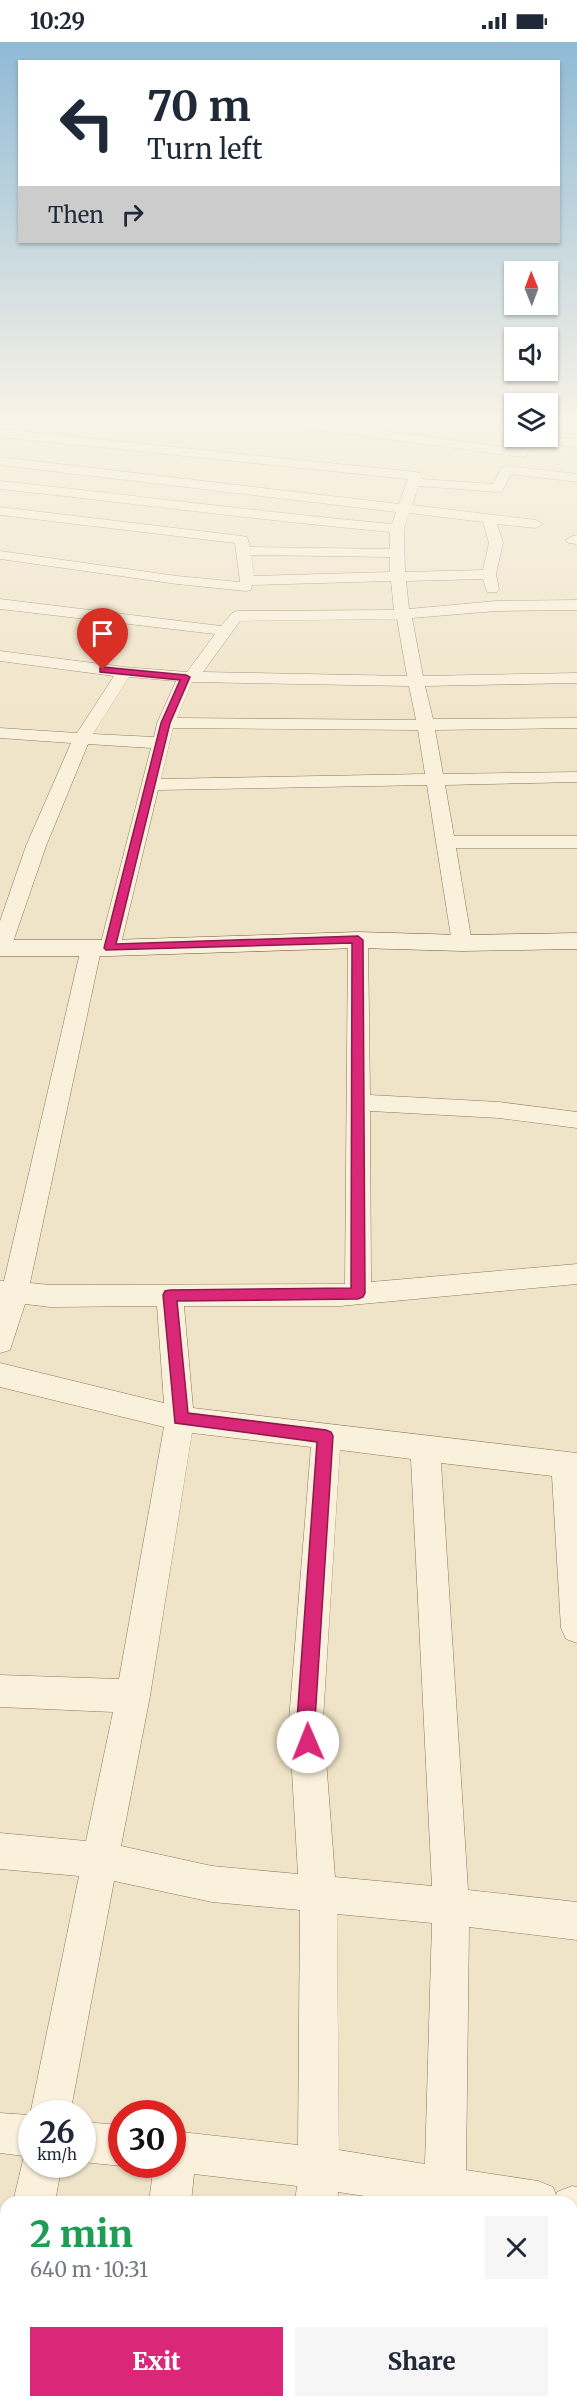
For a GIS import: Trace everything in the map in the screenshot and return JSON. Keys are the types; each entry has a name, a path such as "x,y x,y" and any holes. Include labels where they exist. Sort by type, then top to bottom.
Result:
{"street":[{"path":"0,1342 7,1292 100,948 152,785 166,723 189,677 237,616 246,584 242,540 162,530"},
{"path":"397,530 402,614 415,665 415,681 425,724 462,943"},
{"path":"492,530 496,543 489,574 496,606"},
{"path":"243,551 397,553"},
{"path":"0,555 177,580 246,584 489,574"},
{"path":"0,604 225,631"},
{"path":"237,616 402,614 496,606 577,605"},
{"path":"0,656 124,672 189,677 415,681 577,678"},
{"path":"124,672 82,738 36,846 0,948 100,948 358,940 462,943 577,941"},
{"path":"166,723 577,723"},
{"path":"0,733 161,743"},
{"path":"152,785 577,777"},
{"path":"445,842 577,842"},
{"path":"358,940 358,1293"},
{"path":"358,1102 499,1110 577,1120"},
{"path":"7,1292 50,1296 358,1293 577,1274"},
{"path":"53,2100 133,1696 180,1419 170,1295"},
{"path":"0,1375 180,1419 571,1466 577,1628"},
{"path":"318,2185 318,1895 306,1720 326,1436"},
{"path":"425,1449 451,1906 445,2188"},
{"path":"0,1691 133,1696"},
{"path":"0,1851 100,1860 212,1884 451,1906 577,1921"},
{"path":"0,2133 18,2135"},
{"path":"186,2155 318,2185 445,2188 498,2196"},
{"path":"35,2196 38,2178"},
{"path":"170,2196 172,2178"}],"route":[{"path":"103,670 186,677 166,723 110,948 358,940 358,1293 340,1295 170,1295 180,1419 326,1436 306,1720 308,1742"}]}
